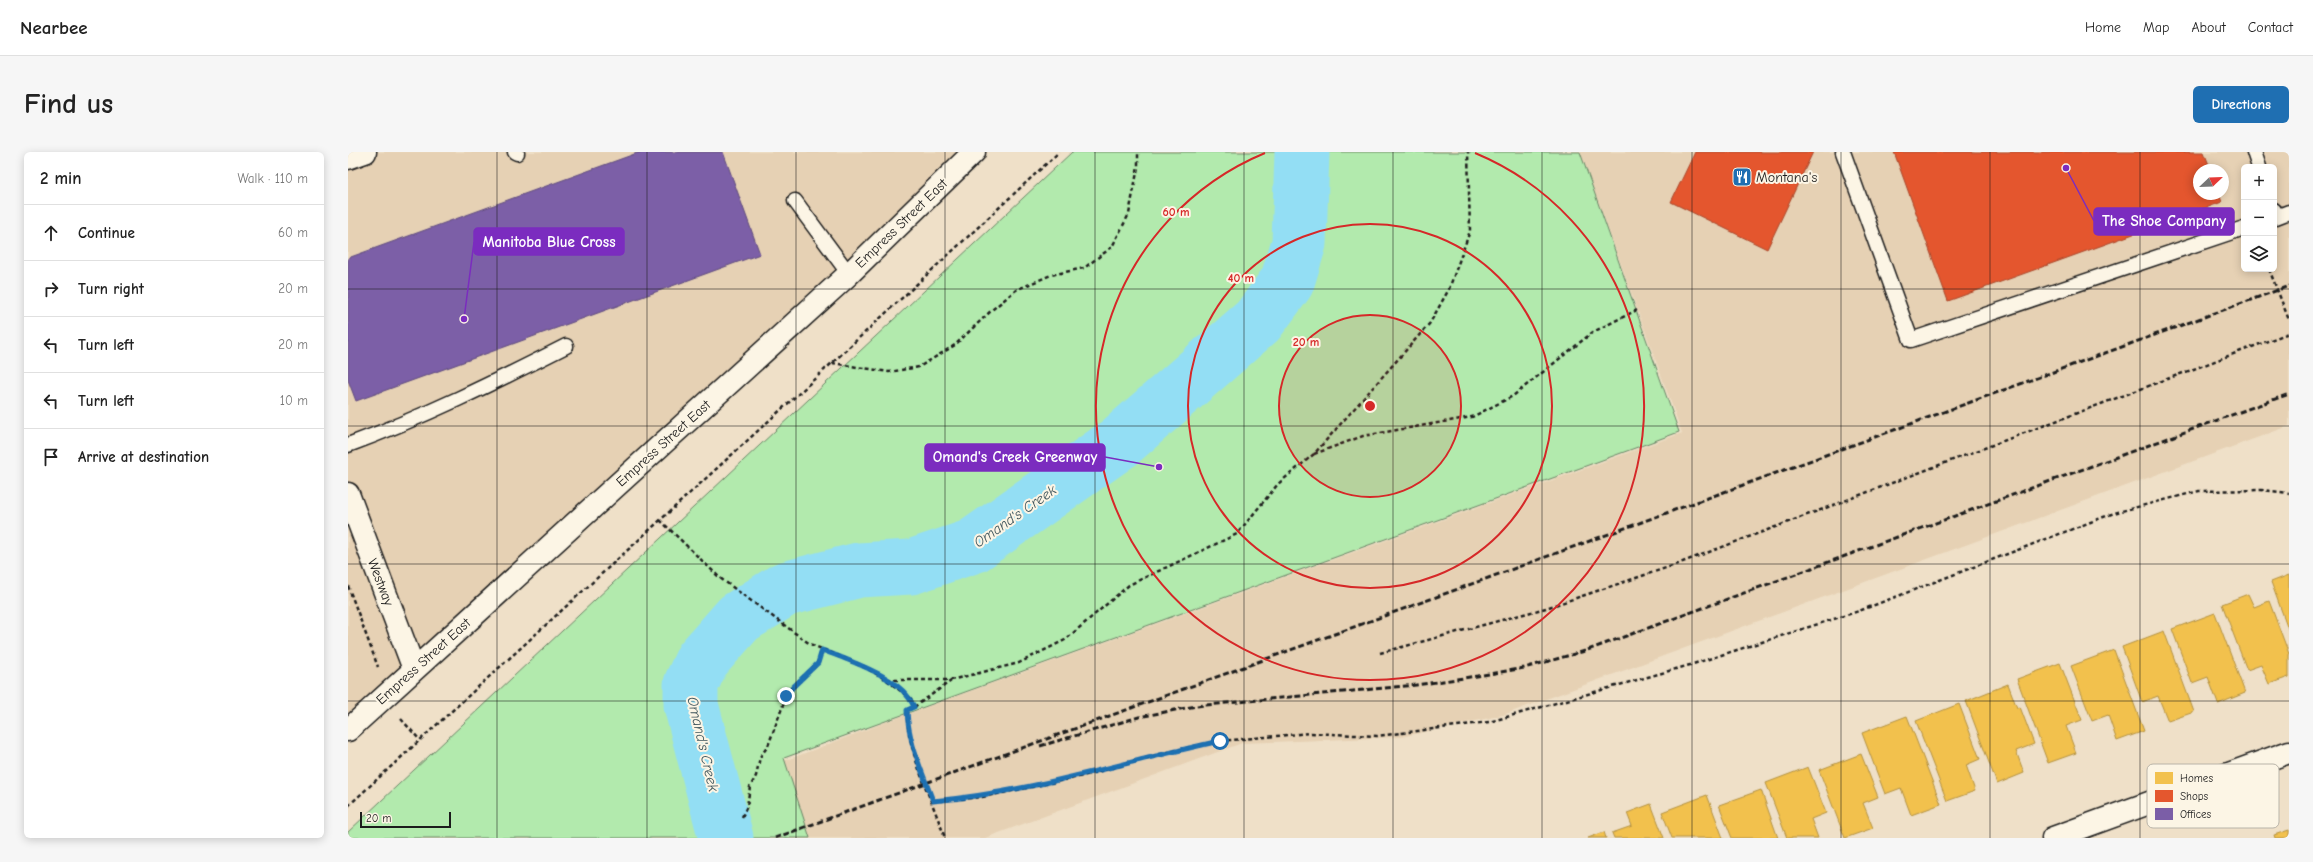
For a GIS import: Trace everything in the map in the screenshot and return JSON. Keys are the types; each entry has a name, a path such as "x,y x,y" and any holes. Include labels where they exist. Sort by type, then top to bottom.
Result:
{"main road":[{"path":"348,158 365,152"},
{"name":"Empress Street East","path":"348,730 849,274 974,152"},
{"name":"Westway","path":"348,494 414,669"},
{"path":"2256,764 2289,752"},
{"path":"2053,838 2147,804"}],"lane":[{"path":"1843,152 1911,340 2241,229"},
{"path":"2254,152 2258,164"},
{"path":"794,202 849,274"},
{"path":"348,445 400,426 466,397 566,346"}],"path":[{"path":"348,806 832,363 1059,152"},
{"path":"832,363 889,372 919,367 955,345 993,309 1016,290 1051,275 1084,268 1112,247 1130,214 1138,167 1138,152"},
{"path":"887,680 951,680 1019,663 1066,640 1129,585 1237,534 1278,484 1314,454 1430,323 1449,289 1470,231 1468,152"},
{"path":"2270,272 2289,320"},
{"path":"1314,454 1363,436 1472,416 1513,396 1593,332 1637,310"},
{"path":"1380,653 1546,608 1672,566 2289,334"},
{"path":"933,801 982,797 1078,777 1170,752 1220,741 1310,733 1377,736 1489,722 1690,665 1859,611 2114,513 2199,491 2261,490 2289,493"},
{"path":"660,520 720,578 810,644 867,668 887,680 911,699 914,707"},
{"path":"742,817 747,806 750,788 756,776 760,757 768,746 786,696 818,663 822,650"},
{"path":"946,838 916,758 907,724 907,710 914,707 951,680"}],"shaded area":[{"path":"365,152 968,152 348,717 348,158"},
{"path":"1580,152 2289,152 2289,426 1503,715 1401,737 1242,743 985,838 559,838 711,784 792,758 902,716 1682,433"}],"green space":[{"path":"1072,152 1580,152 1679,432 784,758 810,838 348,838 348,832"}],"building: Homes":[{"path":"2289,575 2289,631 2271,582"},
{"path":"2248,594 2254,607 2269,601 2289,654 2289,677 2269,684 2261,665 2247,670 2222,604"},
{"path":"2215,613 2245,693 2218,704 2208,677 2192,683 2172,629"},
{"path":"2164,631 2194,712 2168,721 2158,696 2142,702 2122,647"},
{"path":"2114,650 2144,731 2117,741 2108,715 2092,721 2071,666"},
{"path":"2060,663 2082,720 2066,726 2076,753 2048,763 2017,679"},
{"path":"2008,684 2017,708 2020,707 2034,744 2016,751 2024,773 1997,784 1966,701"},
{"path":"1959,704 1980,759 1966,765 1975,791 1947,801 1916,721"},
{"path":"1907,716 1941,804 1911,815 1901,788 1885,794 1862,733"},
{"path":"1861,754 1878,797 1863,803 1873,828 1845,838 1819,770"},
{"path":"1808,767 1826,813 1811,819 1818,838 1787,838 1766,783"},
{"path":"1761,790 1778,838 1732,838 1719,805"},
{"path":"1707,795 1723,838 1672,838 1662,812"},
{"path":"1651,804 1664,838 1614,838 1612,833 1632,826 1627,813"},
{"path":"2289,830 2289,838 2275,838 2274,835"},
{"path":"1604,832 1606,838 1588,838"}],"building: Shops":[{"name":"Montana's","path":"1695,152 1813,152 1767,249 1671,202"},
{"path":"1894,152 2204,152 2209,164 2193,164 2193,200 2221,200 2222,202 1948,301"}],"building: Offices":[{"path":"640,152 723,152 760,254 356,401 348,380 348,258"}],"waterway":[{"name":"Omand's Creek","path":"726,838 691,705 691,684 702,660 739,618 785,589 859,570 911,567 973,546 1119,443 1258,321 1287,282 1299,243 1302,152"}],"railway":[{"path":"775,838 2289,286"},
{"path":"1040,746 1139,717 1196,706 1416,685 1524,668 1585,651 2289,394"}],"place":[{"name":"The Shoe Company","path":"2066,168"},
{"name":"Montana's","path":"1742,177"},
{"name":"Manitoba Blue Cross","path":"464,319"},
{"name":"Omand's Creek Greenway","path":"1159,467"}],"route":[{"path":"786,696 805,674 818,663 822,650 867,668 887,680 911,699 914,707 907,710 907,724 916,758 933,801 982,797 1078,777 1170,752 1220,741"}]}
